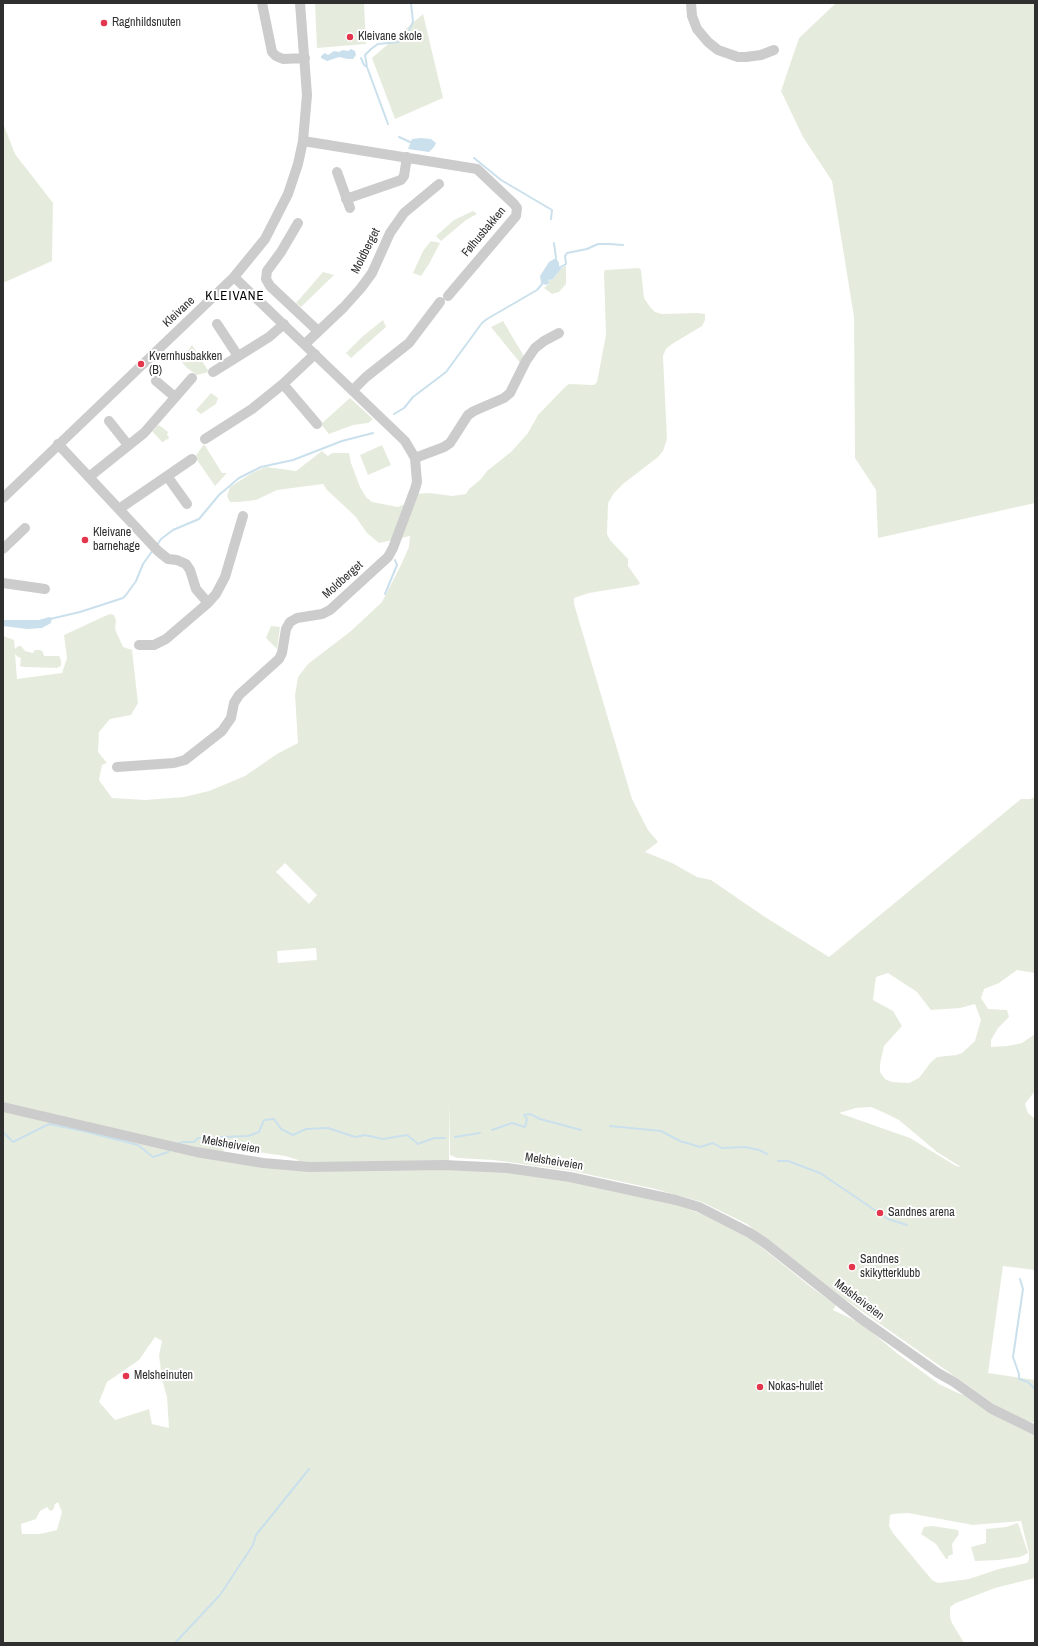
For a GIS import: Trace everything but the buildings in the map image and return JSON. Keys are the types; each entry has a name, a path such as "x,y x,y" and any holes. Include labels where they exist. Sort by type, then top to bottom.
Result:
{"street":[{"path":"262,3 271,48 274,54 283,59 305,58"},
{"name":"Kleivane","path":"3,498 234,277 257,250 281,209 293,181 303,141 307,95 300,3"},
{"path":"691,3 692,16 697,29 708,42 718,50 738,57 761,55 774,50"},
{"name":"Følhusbakken","path":"303,141 477,169 517,208 516,216 444,299 409,343 366,377 353,390"},
{"path":"346,199 401,180 404,176 407,157"},
{"path":"337,172 350,208"},
{"name":"Moldberget","path":"305,344 344,307 368,278 382,252 390,232 404,213 439,184"},
{"path":"298,223 281,252 261,280 270,286 318,331"},
{"name":"Moldberget","path":"117,767 174,763 185,760 222,731 230,718 234,703 239,695 279,659 282,653 286,629 290,622 297,618 322,614 330,610 388,557 393,548 417,482 415,458 401,436 234,277"},
{"path":"217,324 238,356"},
{"path":"213,372 269,337 284,324"},
{"path":"415,458 444,447 450,443 468,415 504,398 510,393 526,361 535,348 559,333"},
{"path":"205,439 252,409 283,384 314,354"},
{"path":"89,477 152,424 192,378"},
{"path":"156,381 175,397"},
{"path":"283,384 317,424"},
{"path":"109,421 128,445"},
{"path":"58,444 164,556 186,564 190,570 196,589 208,603"},
{"path":"119,509 192,459"},
{"path":"167,476 187,504"},
{"path":"139,645 154,645 166,640 208,603 216,594 225,577 243,516"},
{"path":"3,549 25,528"},
{"path":"3,583 45,589"},
{"name":"Melsheiveien","path":"3,1107 173,1147 219,1156 296,1166 444,1165 540,1172 642,1192 699,1207 737,1225 759,1239 860,1318 938,1373 954,1382 992,1409 1035,1430"}],"green space":[{"name":"Kleivane skole","path":"315,3 364,3 366,44 317,48"},
{"path":"836,3 1035,3 1035,503 878,538 876,490 855,458 854,317 832,181 803,137 781,91 799,38"},
{"path":"423,14 443,98 395,119 372,58"},
{"path":"3,123 15,154 53,203 52,261 3,283"},
{"path":"473,211 477,214 466,220 441,241 436,236 454,220"},
{"path":"431,241 440,243 429,264 421,276 413,273 423,251"},
{"path":"566,265 566,284 559,292 552,294 544,288 550,283 548,281 550,279 552,280"},
{"path":"639,268 641,270 644,298 655,312 662,314 705,314 705,320 702,326 672,344 666,349 663,356 667,439 663,451 658,457 623,484 614,493 608,503 607,534 610,540 628,559 628,566 640,583 638,585 589,593 574,598 574,604 632,799 648,830 658,842 645,852 672,863 697,877 711,880 765,917 829,957 1021,799 1030,799 1035,797 1035,973 1017,970 999,983 984,989 981,998 988,1009 1007,1010 1009,1017 998,1028 991,1040 991,1047 1022,1043 1035,1034 1035,1091 1025,1104 1028,1113 1035,1119 1035,1270 1003,1266 988,1373 1035,1380 1035,1423 1011,1416 829,1288 747,1224 702,1202 655,1189 573,1171 493,1160 457,1158 450,1155 449,1097 449,1165 538,1174 678,1205 728,1224 740,1230 811,1287 836,1305 833,1310 867,1328 898,1354 939,1384 972,1398 1035,1432 1035,1578 995,1588 956,1603 950,1607 950,1617 952,1623 964,1643 3,1643 3,636 14,640 15,649 18,646 21,646 25,651 33,653 35,650 40,650 43,652 44,656 59,656 61,660 61,666 57,668 24,667 20,666 21,658 15,654 17,679 62,673 67,658 64,635 110,614 114,615 116,620 115,629 123,647 132,650 138,703 131,715 110,719 99,732 98,752 107,763 102,765 99,780 112,798 145,800 184,797 209,791 245,776 277,754 298,743 295,695 298,677 308,664 351,631 382,602 409,547 410,536 379,543 367,533 355,516 327,490 323,484 277,490 256,500 239,502 230,502 227,496 230,487 252,473 266,467 296,471 322,451 330,458 328,456 332,453 349,453 360,487 366,497 372,502 398,507 405,504 414,494 430,493 452,496 466,494 487,471 511,452 528,433 538,415 566,386 569,384 594,385 597,382 606,335 605,270","holes":["285,863 317,895 309,904 276,872","316,948 317,960 278,963 277,951","888,973 917,992 931,1010 960,1008 975,1004 981,1020 975,1041 962,1053 937,1057 931,1062 919,1078 909,1083 892,1082 885,1079 880,1072 880,1064 884,1046 902,1026 893,1011 873,1000 876,977","871,1107 885,1113 899,1120 937,1152 961,1167 956,1166 910,1138 839,1113 856,1108","224,1147 285,1156 298,1160 298,1163 223,1154","155,1337 162,1341 159,1355 162,1379 167,1397 169,1428 152,1424 149,1409 115,1420 99,1402 107,1382 139,1360","58,1502 62,1512 57,1530 40,1534 22,1534 21,1524 36,1519 40,1511 47,1507 50,1511 53,1510 55,1504","908,1513 973,1525 1021,1521 1029,1553 1029,1560 1027,1563 999,1569 969,1579 938,1583 932,1580 893,1533 889,1526 890,1515"]},
{"path":"323,272 334,275 301,307 296,303"},
{"path":"383,320 386,327 351,358 346,353 363,336"},
{"path":"503,321 525,358 521,364 491,327"},
{"path":"192,345 209,372 197,375 187,368 180,360"},
{"path":"211,393 218,398 216,404 201,414 196,410"},
{"path":"350,398 373,419 368,423 353,425 329,434 321,424"},
{"path":"159,425 168,432 168,440 167,439 162,442 152,431"},
{"path":"204,444 222,473 227,473 215,486 195,457"},
{"path":"382,445 391,465 368,475 360,455"},
{"path":"271,626 280,627 277,649 266,638"},
{"path":"1018,1523 1028,1553 1020,1557 975,1561 971,1547 986,1543 986,1529 1006,1527"},
{"path":"933,1526 958,1530 959,1534 952,1544 953,1554 948,1556 948,1559 946,1559 936,1544 921,1534 924,1527"}],"water":[{"path":"351,49 355,51 356,55 353,59 339,57 327,61 321,58 321,56 325,53 328,55 334,51 348,51"},
{"path":"412,139 431,139 436,143 429,152 408,149"},
{"path":"556,258 559,266 562,268 552,280 550,279 548,281 550,283 546,285 541,283 540,276 549,262"},
{"path":"49,617 52,618 51,623 42,628 27,629 3,626 3,620 39,620"}],"waterway":[{"path":"388,124 367,67 365,55 378,44 399,42 407,34 413,22 411,3"},
{"path":"361,58 364,65 367,67"},
{"path":"399,137 410,142"},
{"path":"474,158 501,180 552,210 551,219"},
{"path":"554,243 556,258"},
{"path":"559,268 566,264 565,256 567,253 587,249 598,244 623,245"},
{"path":"394,414 404,408 413,397 446,372 482,323 537,290 543,283"},
{"path":"157,545 161,539 173,530 199,519 219,495 239,478 261,467 293,460 342,441 373,433"},
{"path":"50,619 80,612 123,598 136,581 143,564 153,550"},
{"path":"385,594 397,565 395,560"},
{"path":"492,1130 512,1123 525,1127 527,1119 524,1115 530,1114 540,1119 581,1130"},
{"path":"177,1144 183,1142 194,1142 198,1138 248,1136 259,1132 264,1120 274,1119 281,1129 293,1135 306,1129 328,1128 355,1137 365,1135 383,1139 407,1135 418,1144 434,1138 445,1138"},
{"path":"3,1132 13,1142 49,1124 138,1145 153,1157 168,1152 170,1149"},
{"path":"610,1126 661,1131 680,1141 700,1147 713,1143 722,1148 745,1147 759,1150 767,1154"},
{"path":"455,1137 480,1133"},
{"path":"778,1161 788,1161 820,1173 888,1219 907,1225"},
{"path":"1020,1279 1023,1289 1013,1357 1019,1374 1019,1379 1028,1382 1035,1389"},
{"path":"175,1643 220,1595 253,1545 256,1535 309,1469"}],"place":[{"name":"Ragnhildsnuten","path":"104,23"},
{"name":"Kleivane skole","path":"350,37"},
{"name":"Kvernhusbakken (B)","path":"141,364"},
{"name":"Kleivane barnehage","path":"85,540"},
{"name":"Sandnes arena","path":"880,1213"},
{"name":"Sandnes skikytterklubb","path":"852,1267"},
{"name":"Melsheinuten","path":"126,1376"},
{"name":"Nokas-hullet","path":"760,1387"}],"district":[{"name":"KLEIVANE","path":"235,297"}]}
